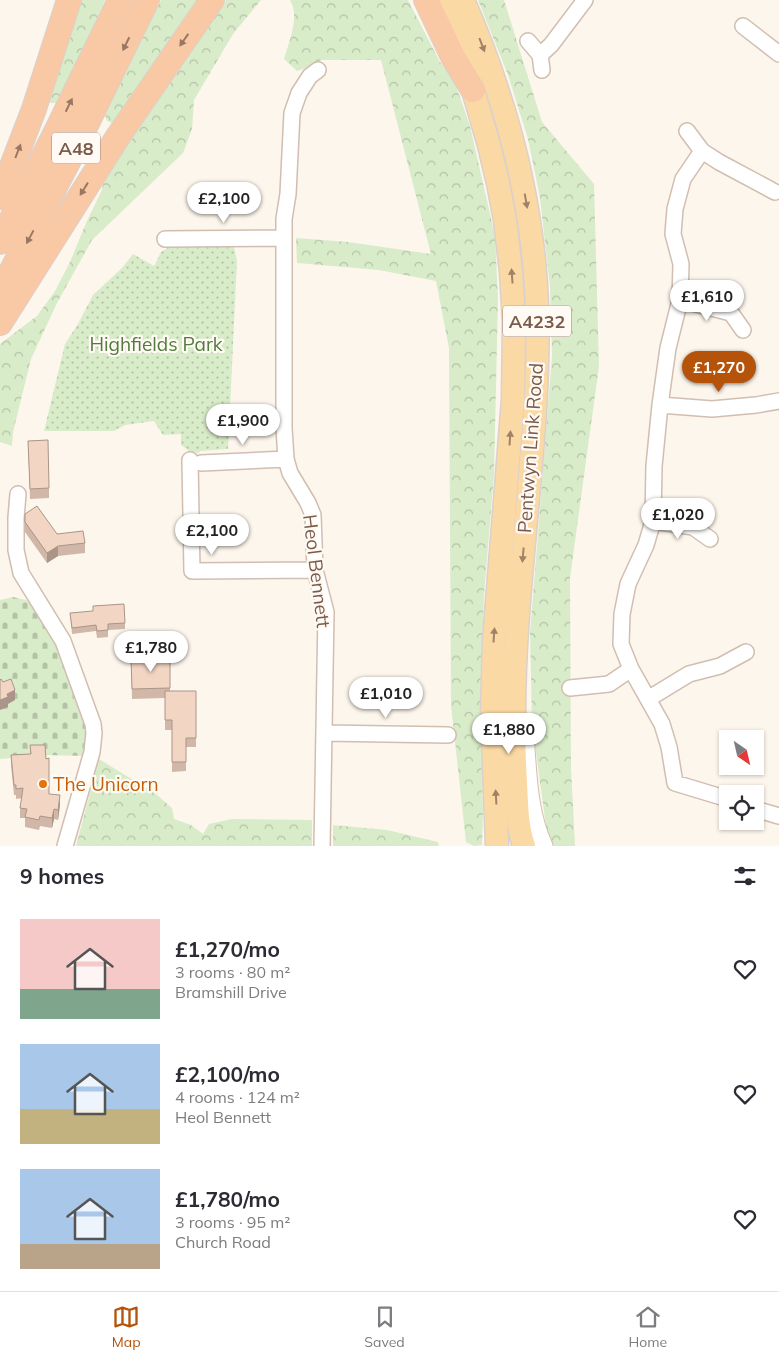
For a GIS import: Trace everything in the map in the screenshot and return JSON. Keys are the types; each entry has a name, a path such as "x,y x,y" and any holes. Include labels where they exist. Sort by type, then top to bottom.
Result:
{"highway":[{"path":"0,197 34,109 69,0"},
{"name":"A48","path":"0,242 120,0"},
{"name":"A48","path":"0,293 76,148 146,0"},
{"path":"0,323 119,135 212,0"},
{"path":"426,0 453,57 473,90"}],"main road":[{"name":"Pentwyn Link Road","path":"439,0 464,54 498,183 509,250 514,322 513,399 494,640 492,712 497,846"},
{"name":"Pentwyn Link Road","path":"463,0 494,77 514,146 526,206 536,279 538,345 534,428 515,652 513,698 518,816 524,846"}],"street":[{"path":"540,55 551,45 585,0"},
{"path":"743,26 779,54"},
{"path":"528,41 540,55 542,70"},
{"name":"Heol Bennett","path":"318,70 310,76 298,93 292,113 288,194 283,238 286,459 290,473 313,515 314,570 326,612 322,846"},
{"path":"687,131 702,151 775,192"},
{"path":"702,151 683,179 675,209 673,234 681,264 680,300 668,348 660,405 654,466 653,521 646,545 628,584 622,614 621,644 631,669 662,724 669,747 675,783 719,796"},
{"path":"165,240 283,238"},
{"path":"680,300 731,313 743,330"},
{"path":"660,405 712,409 756,406 779,401"},
{"path":"286,459 195,461 192,571 314,570"},
{"path":"18,494 16,550 21,573 62,641 93,724 92,752 64,846"},
{"path":"653,521 693,527 710,540"},
{"path":"515,652 529,791 535,825 543,846"},
{"path":"648,699 689,674 720,666 746,652"},
{"path":"570,688 610,684 631,669"},
{"path":"324,733 448,735"},
{"path":"764,811 779,816"}],"green space":[{"path":"75,0 105,0 58,103 51,103 45,96"},
{"path":"161,0 200,0 114,124 107,121 105,115"},
{"path":"226,0 261,0 233,34 194,100 192,129 183,153 92,240 57,303 31,359 13,432 12,446 0,442 0,344 37,316 55,291 101,192 107,171 191,46"},
{"path":"290,0 408,0 440,62 454,80 470,126 495,236 498,298 494,474 484,595 480,703 482,845 474,846 466,842 451,705 449,348 436,281 379,270 297,263 296,238 348,242 431,254 381,60 321,60 312,66 297,71 284,59 294,21 293,6"},
{"path":"478,0 504,0 542,122 594,184 599,366 570,578 571,768 575,846 554,846 547,834 532,722 530,633 552,355 550,287 540,198 528,139 508,75"},
{"name":"Highfields Park","path":"169,247 234,247 237,261 228,449 200,451 199,453 188,452 181,445 181,434 163,435 154,421 125,425 114,431 44,431 65,344 93,295 122,268 133,254 154,266 161,252"},
{"path":"13,597 26,600 38,607 57,641 88,726 86,756 45,755 0,759 0,600"},
{"path":"99,759 156,794 172,808 174,819 191,825 203,834 209,824 232,819 312,820 312,846 76,846"},
{"path":"333,825 387,830 438,842 439,846 333,846"}],"building":[{"path":"48,440 49,488 30,489 28,441"},
{"path":"37,506 57,534 83,531 85,543 58,546 47,553 25,522 25,514"},
{"path":"124,604 125,623 108,624 108,630 97,631 96,625 72,628 70,613 93,611 93,606"},
{"path":"131,658 170,658 170,688 132,689"},
{"path":"11,679 15,690 7,694 8,697 0,700 0,680 3,682"},
{"path":"165,691 196,691 196,738 186,738 186,762 172,762 172,720 165,720"},
{"path":"30,745 45,745 46,759 49,758 49,794 60,795 58,810 54,809 52,818 40,816 39,820 25,817 27,809 20,808 23,788 16,789 16,785 14,785 11,755 31,754"}],"place":[{"name":"The Unicorn","path":"43,784"}]}
